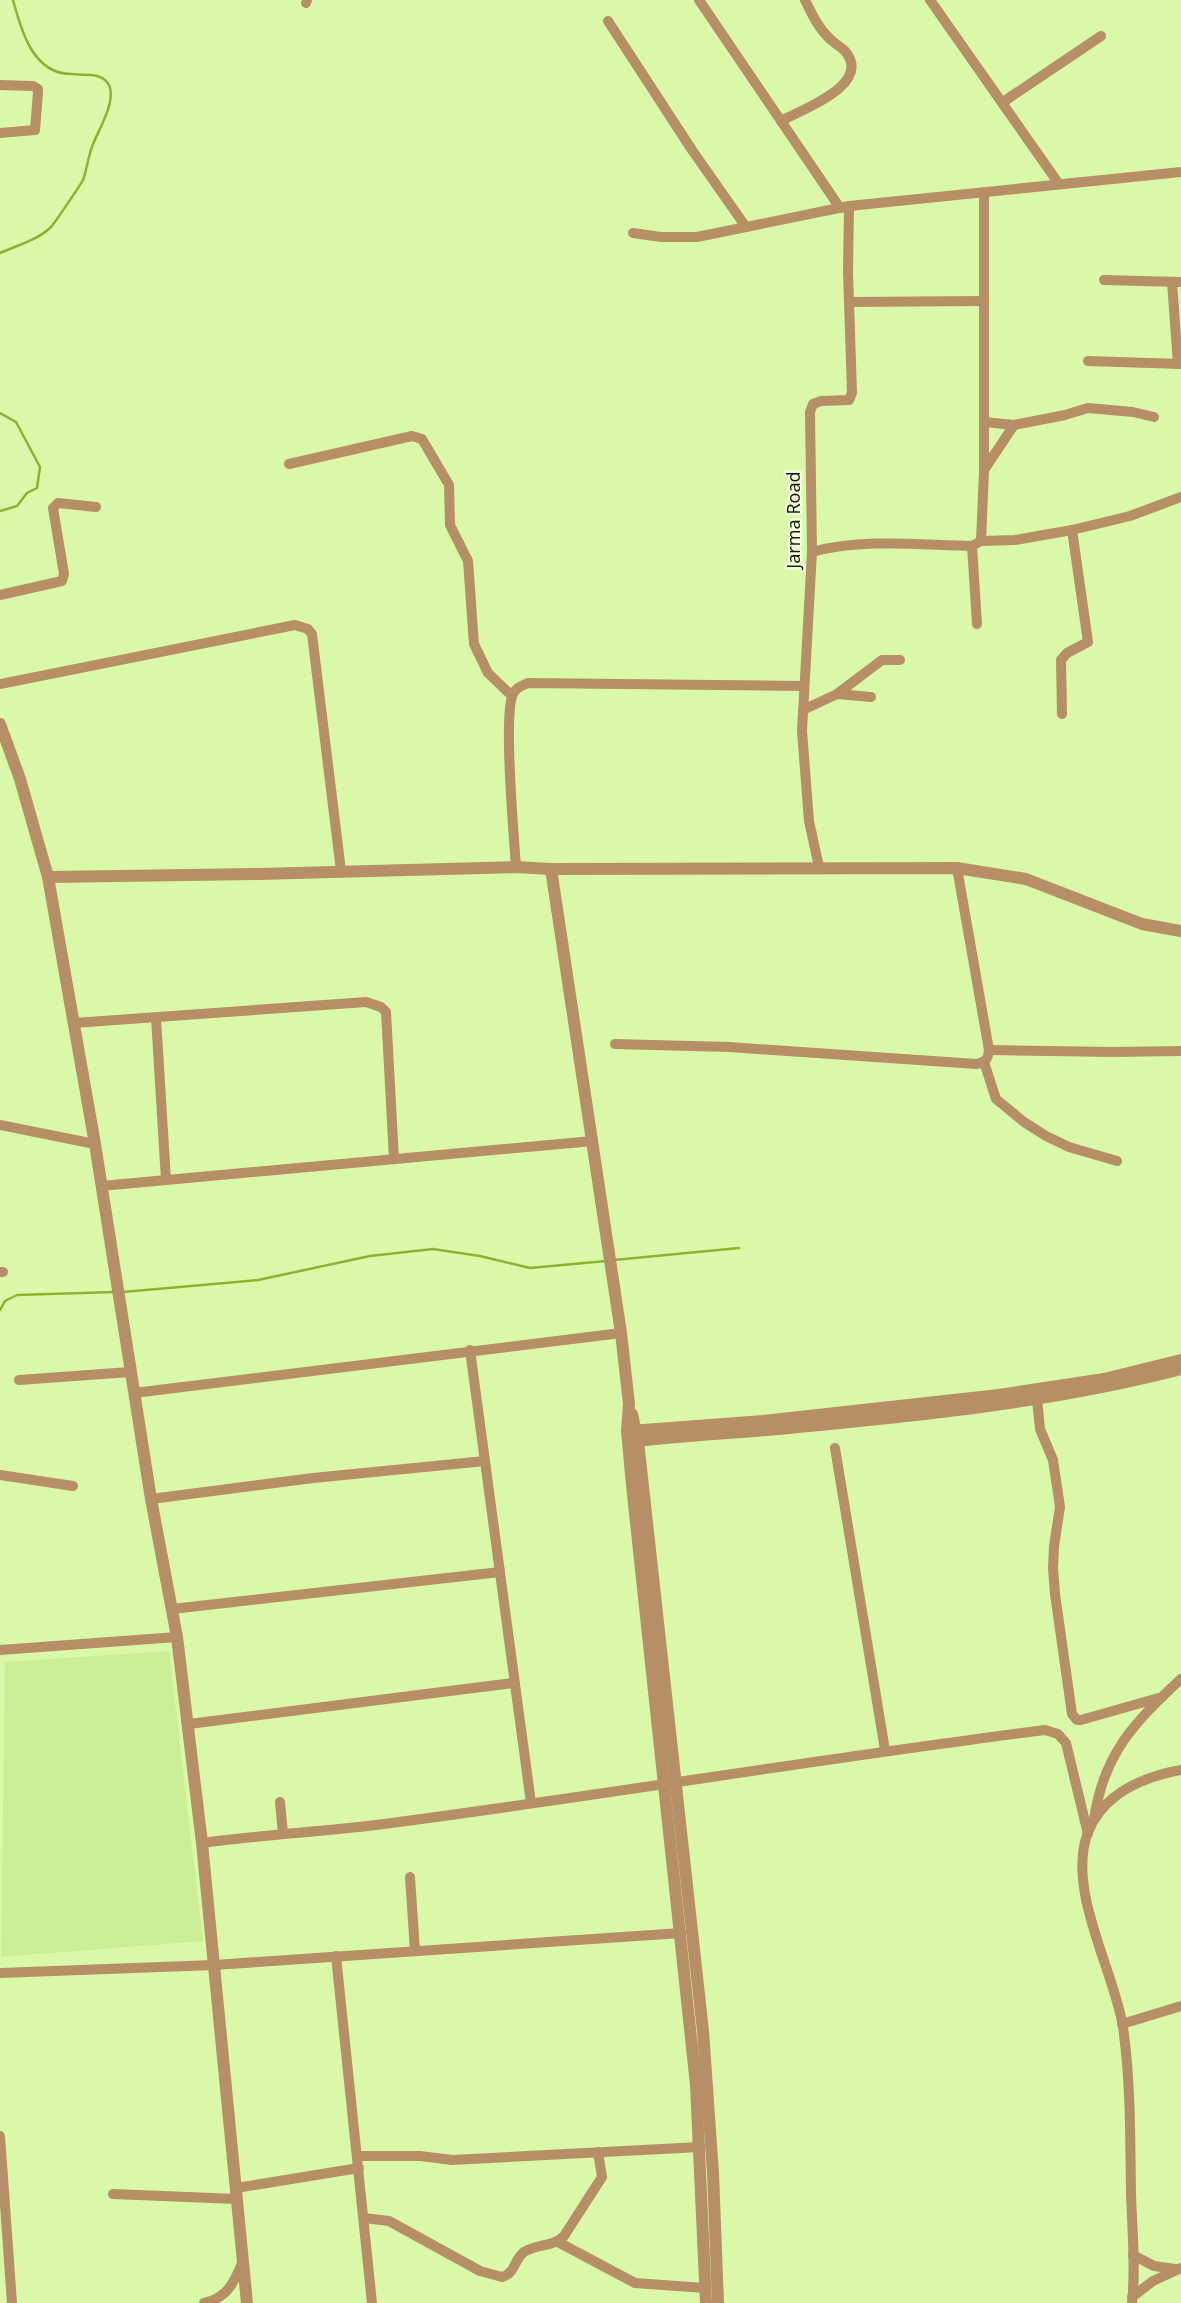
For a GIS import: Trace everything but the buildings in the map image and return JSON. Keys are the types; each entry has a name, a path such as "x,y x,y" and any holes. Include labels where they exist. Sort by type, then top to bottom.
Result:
{"street":[{"path":"699,0 780,121 845,207"},
{"path":"780,121 835,94 845,85 848,77 850,66 846,52 816,24 805,0"},
{"path":"930,0 1059,184"},
{"path":"608,21 692,150 746,227"},
{"path":"1003,102 1101,36"},
{"path":"0,85 33,86 38,89 38,92 35,130 0,133"},
{"path":"633,233 661,237 697,237 845,207 1181,172"},
{"path":"976,624 977,543 984,471 984,194"},
{"name":"Jarma Road","path":"819,867 809,821 802,710 812,552 810,412 813,404 821,401 841,402 849,400 851,397 850,302 845,207"},
{"path":"1088,361 1179,364 1176,282 1104,280"},
{"path":"850,302 984,301"},
{"path":"984,422 1014,424 1065,416 1088,408 1133,412 1154,417"},
{"path":"984,471 1014,424"},
{"path":"290,464 412,436 422,439 449,485 450,526 468,561 474,644 488,673 512,696"},
{"path":"812,552 839,545 977,543 1015,540 1072,530 1130,516 1181,497"},
{"path":"0,595 62,580 64,574 53,508 58,503 96,507"},
{"path":"1062,714 1061,660 1067,653 1088,642 1072,530"},
{"path":"0,684 295,625 308,628 312,634 341,870"},
{"path":"802,710 837,694 882,660 900,660"},
{"path":"516,867 509,724 512,696 517,688 528,683 803,686"},
{"path":"837,694 872,697"},
{"path":"0,724 20,779 48,877 96,1144 130,1372 151,1499 177,1637 202,1843 247,2303"},
{"path":"48,877 259,874 341,870 516,867 551,869 957,868 1026,879 1142,924 1181,931"},
{"path":"615,1044 729,1047 976,1064 984,1062 988,1058 989,1050 957,868"},
{"path":"551,869 593,1141 630,1408 669,1784 708,2082 718,2303"},
{"path":"74,1023 366,1002 381,1007 386,1012 394,1159"},
{"path":"156,1018 166,1180"},
{"path":"989,1050 1181,1051"},
{"path":"984,1062 996,1099 1024,1122 1046,1136 1070,1147 1117,1161"},
{"path":"0,1125 96,1144"},
{"path":"101,1186 593,1141"},
{"path":"134,1393 470,1350 621,1333"},
{"path":"470,1350 513,1683 531,1803"},
{"path":"630,1408 643,1423 668,1433 999,1395 1104,1379 1181,1360"},
{"path":"633,1436 884,1418 1036,1399 1106,1388 1181,1369"},
{"path":"19,1380 130,1372"},
{"path":"1036,1399 1040,1428 1054,1460 1060,1507 1053,1551 1054,1577 1072,1714 1077,1720 1081,1720 1162,1697"},
{"path":"640,1466 654,1447 668,1433"},
{"path":"633,1436 640,1466 700,2147 706,2303"},
{"path":"835,1448 885,1750"},
{"path":"151,1499 313,1478 484,1461"},
{"path":"0,1475 73,1486"},
{"path":"172,1608 500,1572"},
{"path":"0,1650 177,1637"},
{"path":"1094,1822 1096,1802 1112,1757 1136,1723 1181,1679"},
{"path":"189,1724 513,1683"},
{"path":"202,1843 375,1825 669,1784 885,1750 1052,1731 1063,1738 1066,1743 1088,1834"},
{"path":"1132,2300 1132,2112 1122,2024 1088,1912 1084,1869 1088,1834 1106,1804 1120,1792 1137,1782 1181,1770"},
{"path":"280,1802 284,1834"},
{"path":"410,1877 416,1951"},
{"path":"0,1973 214,1965 681,1933"},
{"path":"336,1956 372,2303"},
{"path":"1122,2024 1181,2006"},
{"path":"0,2136 12,2303"},
{"path":"358,2156 420,2156 452,2160 700,2147"},
{"path":"364,2218 390,2221 480,2271 502,2278 512,2272 522,2253 558,2242 602,2177 598,2152"},
{"path":"113,2194 236,2194 359,2168"},
{"path":"558,2242 635,2283 705,2288"},
{"path":"1133,2255 1154,2266 1178,2268"},
{"path":"204,2303 216,2300 234,2283 243,2260"},
{"path":"1132,2300 1153,2281 1178,2268"}],"shaded area":[{"path":"169,1651 203,1941 1,1957 5,1662"}],"waterway":[{"path":"0,253 40,236 57,219 83,180 91,151 110,104 111,95 110,87 102,78 93,75 58,72 47,67 38,58 25,37 13,0"},
{"path":"0,413 16,422 40,467 37,488 27,493 17,506 0,511"},
{"path":"614,1260 739,1248"},
{"path":"123,1292 258,1280 370,1256 433,1249 480,1256 530,1268 606,1261"},
{"path":"0,1310 5,1301 17,1295 115,1292"}]}
